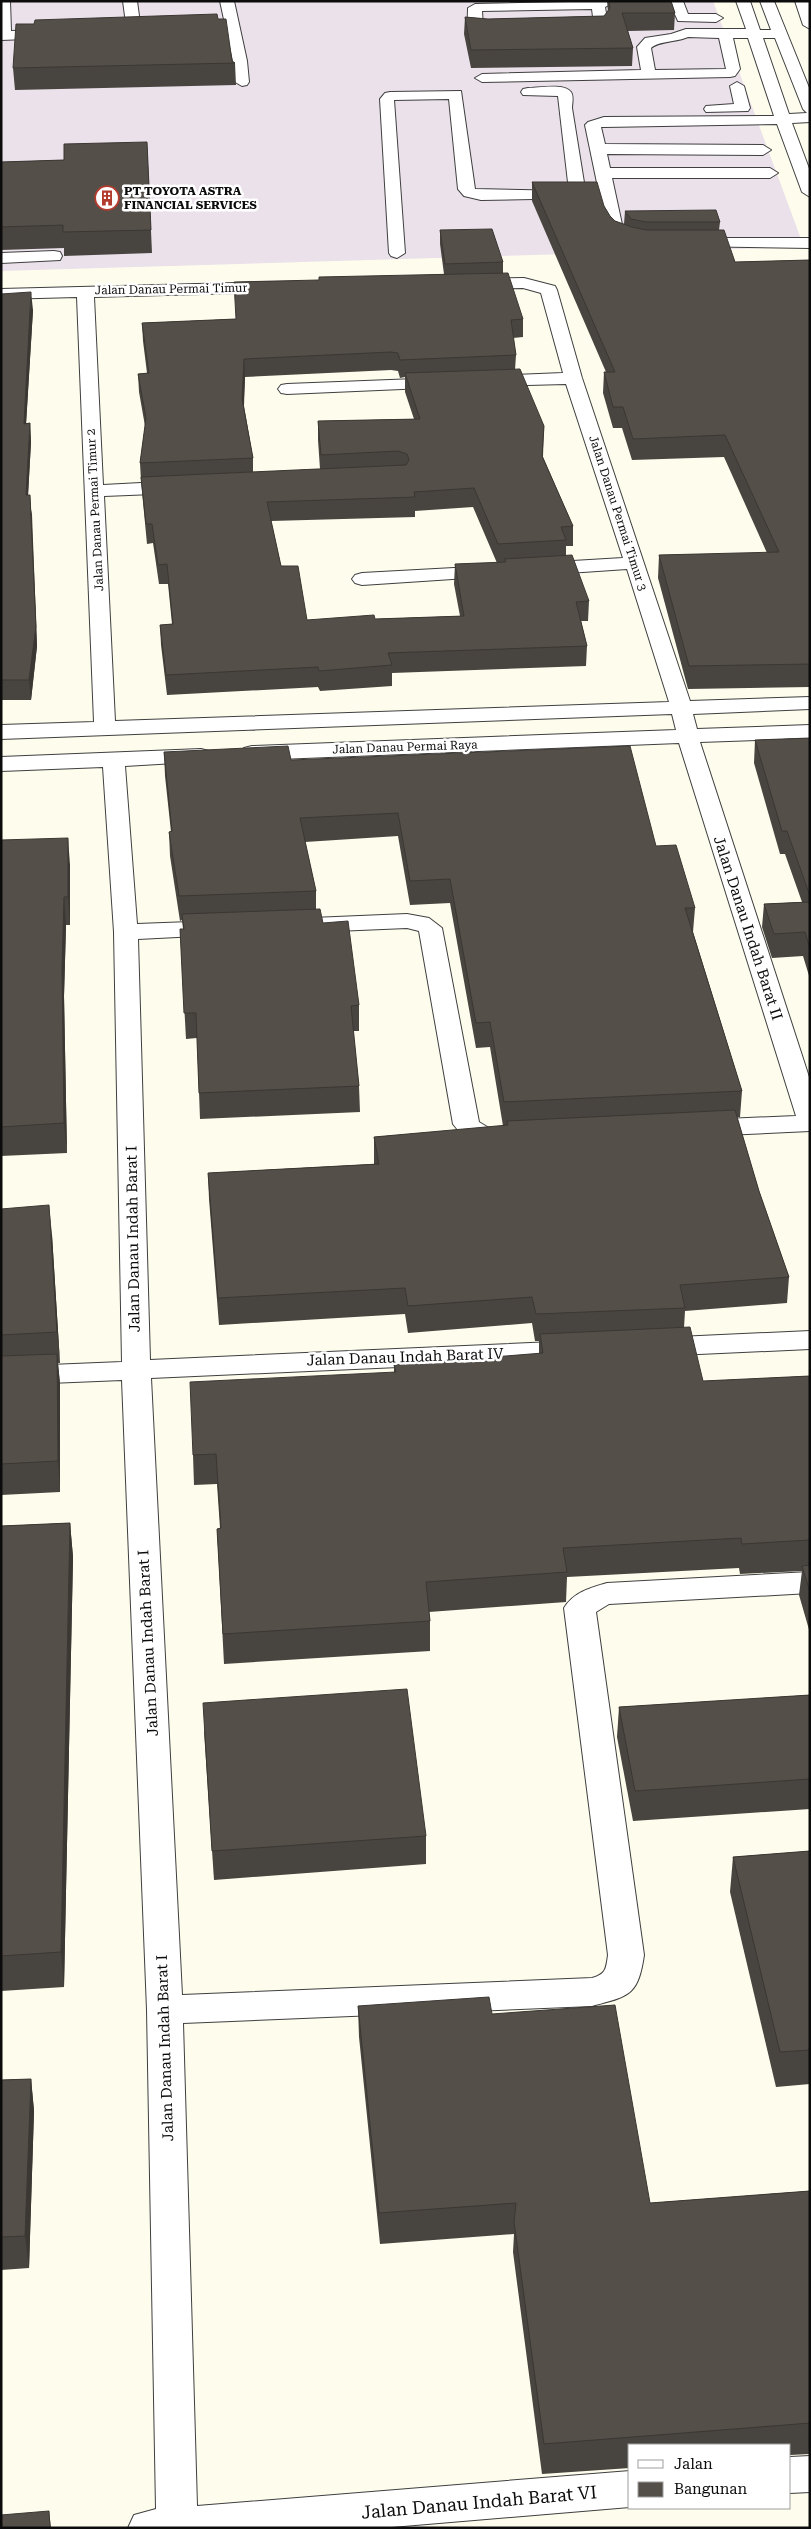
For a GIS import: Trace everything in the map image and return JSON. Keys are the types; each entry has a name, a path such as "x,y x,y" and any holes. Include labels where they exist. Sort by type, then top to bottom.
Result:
{"street":[{"path":"3,1 2,36 69,33"},
{"path":"116,32 139,31 130,1"},
{"path":"227,1 227,29 240,61 242,82"},
{"path":"676,1 686,32"},
{"path":"743,1 783,120 810,192"},
{"path":"767,1 772,18 810,109"},
{"path":"802,1 810,25"},
{"path":"515,31 479,30 476,28 475,8 604,3 599,29 565,31"},
{"path":"683,18 772,18"},
{"path":"649,75 644,47 646,42 673,39 686,32 779,34"},
{"path":"482,78 730,73 733,69 725,33"},
{"path":"603,108 737,109 742,108 743,105 737,86"},
{"path":"513,93 560,92 565,94 565,108 578,195"},
{"path":"397,253 386,99 390,96 475,93"},
{"path":"456,94 466,189 470,193 481,196 609,194"},
{"path":"565,108 584,108"},
{"path":"655,243 631,241 620,237 615,231 609,194 593,125 597,123 750,122 810,117"},
{"path":"599,149 763,150"},
{"path":"603,172 770,173"},
{"path":"675,243 810,243"},
{"path":"1,258 54,256"},
{"name":"Jalan Danau Permai Timur 3","path":"454,284 524,283 549,290 573,378 677,690 688,734"},
{"name":"Jalan Danau Permai Timur","path":"1,294 284,287"},
{"name":"Jalan Danau Permai Timur 2","path":"85,291 105,728"},
{"path":"287,389 573,378"},
{"path":"94,491 202,486"},
{"path":"362,579 635,563"},
{"name":"Jalan Danau Permai Raya","path":"1,732 810,703"},
{"name":"Jalan Danau Permai Raya","path":"1,764 688,734 810,731"},
{"name":"Jalan Danau Indah Barat II","path":"688,734 695,765 810,1121"},
{"name":"Jalan Danau Indah Barat I","path":"114,759 126,932 136,1369 165,2010 168,2527"},
{"path":"291,925 407,921 421,922 430,928 466,1124 471,1130 486,1138 525,1136"},
{"path":"126,932 242,927"},
{"path":"682,1129 810,1121"},
{"path":"632,1348 810,1340"},
{"name":"Jalan Danau Indah Barat IV","path":"1,1376 602,1349"},
{"path":"165,2010 493,1998 592,1992 614,1986 623,1976 626,1955 580,1608 592,1598 607,1594 810,1582"},
{"path":"791,2476 810,2474"},
{"name":"Jalan Danau Indah Barat VI","path":"168,2527 628,2489"}],"shaded area":[{"path":"1,1 713,1 804,247 1,271"}],"building":[{"path":"609,1 671,1 675,13 622,13 633,48 471,50 465,17 488,19 604,16 610,8"},
{"path":"217,14 218,19 226,19 232,61 235,63 13,68 16,24 34,24 35,20"},
{"name":"PT TOYOTA ASTRA FINANCIAL SERVICES","path":"147,142 151,230 63,232 63,225 1,227 1,162 64,160 64,144"},
{"path":"532,182 597,182 604,206 610,216 615,221 632,227 646,230 724,230 735,262 810,260 810,664 689,666 659,555 779,552 725,435 633,439 623,407 613,407 604,372 615,372"},
{"path":"716,210 720,222 646,222 631,219 625,211"},
{"path":"492,229 503,262 445,264 440,230"},
{"path":"508,273 523,319 511,320 516,355 400,360 398,353 391,352 244,359 242,399 253,458 140,463 146,418 138,374 149,373 142,323 236,319 234,282 319,280 319,277"},
{"path":"31,292 24,424 30,423 26,495 30,495 36,626 29,680 1,680 1,294"},
{"path":"520,369 544,426 542,456 573,526 561,527 566,540 498,544 474,488 414,492 415,497 267,502 281,566 298,566 307,620 374,615 375,619 464,616 455,564 506,562 504,559 572,555 589,601 576,602 587,646 388,653 392,665 319,671 318,667 166,675 160,625 173,624 167,564 158,565 152,524 146,524 141,477 406,465 409,460 407,454 398,451 321,455 318,421 420,419 405,373"},
{"path":"810,738 810,896 787,831 782,831 755,740"},
{"path":"288,746 291,760 630,746 656,846 676,845 695,908 685,908 742,1091 504,1102 490,1022 476,1023 450,879 410,881 398,813 300,818 316,891 179,896 169,832 172,831 164,752"},
{"path":"68,838 68,897 64,897 62,968 64,1123 1,1127 1,840"},
{"path":"810,902 810,949 805,932 774,934 764,904"},
{"path":"320,909 323,923 348,921 359,1005 351,1006 359,1086 199,1093 196,1013 184,1013 180,929 184,929 182,914"},
{"path":"735,1110 759,1191 789,1277 680,1285 685,1308 536,1314 532,1297 408,1306 405,1288 218,1298 208,1173 379,1164 374,1137 508,1125 507,1121"},
{"path":"49,1205 57,1332 1,1335 1,1209"},
{"path":"690,1327 703,1381 810,1376 810,1540 742,1544 741,1538 563,1548 567,1572 426,1582 430,1621 223,1634 217,1529 221,1528 216,1454 193,1455 190,1382 396,1372 394,1365 543,1353 540,1334"},
{"path":"57,1354 58,1461 1,1464 1,1356"},
{"path":"70,1523 61,1952 1,1956 1,1526"},
{"path":"810,1565 810,1592 802,1566"},
{"path":"407,1689 426,1836 212,1851 203,1703"},
{"path":"810,1695 810,1779 635,1791 619,1707"},
{"path":"810,1851 810,2050 780,2052 733,1857"},
{"path":"489,1997 492,2014 615,2005 650,2203 810,2191 810,2423 544,2444 514,2222 516,2203 379,2213 358,2006"},
{"path":"31,2079 25,2236 1,2237 1,2080"},
{"path":"49,2511 50,2528 1,2528 1,2515"}],"place":[{"name":"PT TOYOTA ASTRA FINANCIAL SERVICES","path":"107,198"}]}
